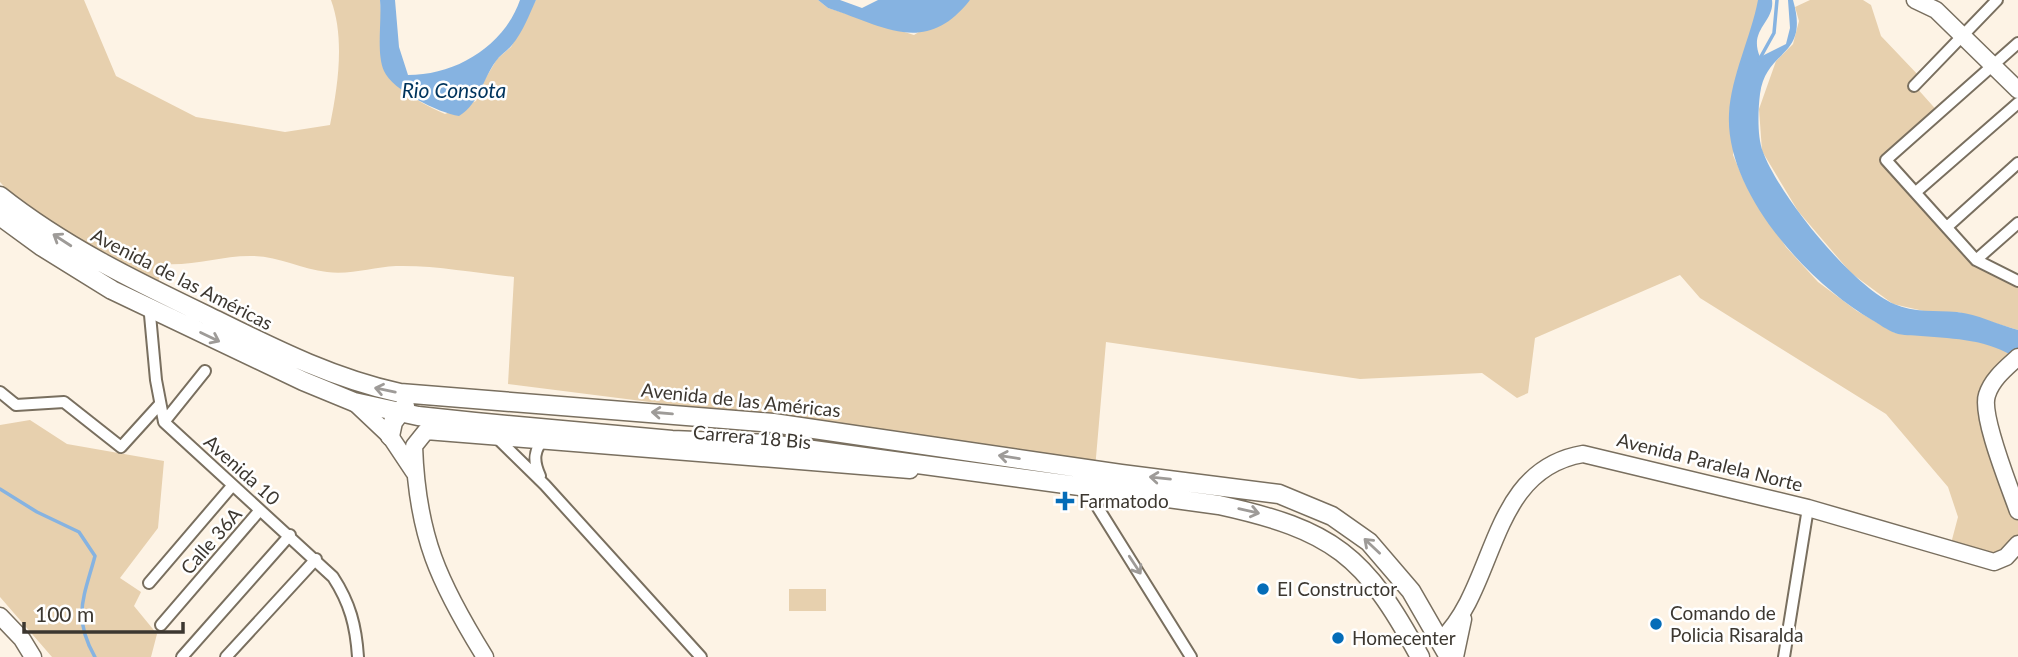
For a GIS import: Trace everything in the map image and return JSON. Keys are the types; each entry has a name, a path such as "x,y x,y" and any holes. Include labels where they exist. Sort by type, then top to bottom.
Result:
{"main road":[{"name":"Avenida de las Américas","path":"0,196 151,299 303,382 354,402 398,412 475,422 672,440 769,444 1219,505 1270,516 1317,535 1349,556 1373,579 1392,605 1420,657"},
{"name":"Avenida de las Américas","path":"0,216 73,267 309,365 359,384 400,393 692,415 891,438 1121,474 1279,494 1332,516 1369,542 1391,565 1441,640 1449,657"},
{"path":"390,436 398,412 406,405 417,402 461,404 477,399"},
{"path":"561,429 604,426 682,431 691,426 692,415"},
{"path":"1085,487 1088,476 1121,474"}],"street":[{"path":"1915,0 1941,5 1963,33 2018,90"},
{"path":"1914,86 1997,0"},
{"path":"2018,43 1886,160 1976,260 2018,281"},
{"path":"1916,192 2018,103"},
{"path":"1947,227 2018,163"},
{"path":"1976,260 2018,223"},
{"path":"151,299 164,422"},
{"path":"2018,357 2000,373 1986,396 1986,417 2018,511"},
{"path":"164,422 205,371"},
{"path":"0,392 16,405 64,402 121,447 160,404"},
{"path":"354,402 390,436 415,474"},
{"name":"Avenida 10","path":"164,422 333,577 347,598 355,624 358,657"},
{"name":"Carrera 18 Bis","path":"475,422 494,435 545,485 701,657"},
{"path":"544,439 561,429"},
{"path":"485,657 449,600 436,572 415,474 414,446 426,431 494,435"},
{"name":"Carrera 18 Bis","path":"494,435 883,469 956,469"},
{"name":"Carrera 18 Bis","path":"544,439 537,447 534,460 545,485"},
{"name":"Avenida Paralela Norte","path":"1455,657 1465,610 1500,525 1513,503 1544,469 1564,457 1583,454 1619,461 1808,508 1994,562 2006,558 2018,544"},
{"path":"149,583 232,486"},
{"path":"1085,487 1191,657"},
{"path":"1784,657 1808,508"},
{"name":"Calle 36A","path":"161,625 260,510"},
{"path":"182,657 290,535"},
{"path":"226,657 316,559"},
{"name":"Avenida Paralela Norte","path":"1441,640 1465,610"},
{"path":"0,616 22,639 33,657"}],"shaded area":[{"path":"0,0 84,0 116,76 196,117 285,132 330,125 338,78 339,46 331,0 380,0 388,70 395,82 406,92 445,114 476,101 497,59 511,47 536,0 818,0 828,8 914,35 970,0 1762,0 1733,155 1745,183 1786,247 1818,282 1857,311 1895,333 1959,338 1997,346 2017,357 1986,396 2018,511 2018,544 2006,557 1949,551 1958,517 1948,487 1886,414 1700,298 1680,275 1535,338 1528,393 1517,398 1482,373 1360,379 1106,342 1095,469 941,439 508,384 514,277 411,266 327,272 273,258 243,256 164,264 158,282 74,240 33,212 0,182"},
{"path":"1810,0 1863,0 1871,5 1881,36 1920,77 1915,86 1940,114 1887,160 1976,260 2018,281 2018,330 1958,312 1928,312 1893,304 1851,273 1798,211 1762,151 1759,109 1776,61 1793,44 1799,21 1795,7"},
{"path":"30,420 67,444 164,461 158,528 120,578 141,592 134,606 157,634 151,657 52,657 0,597 0,425"},
{"path":"789,589 826,589 826,611 789,611"}],"water":[{"name":"Rio Consota","path":"380,0 395,0 399,47 408,75 444,70 476,55 502,31 520,0 536,0 516,40 491,68 472,105 459,116 417,100 396,86 384,71 380,55"},
{"path":"818,0 840,0 862,8 878,0 970,0 937,28 903,32 828,8"},
{"path":"1758,0 1772,0 1770,14 1757,39 1760,57 1786,44 1790,28 1788,0 1793,0 1797,19 1792,43 1764,79 1758,123 1763,152 1771,170 1800,214 1838,259 1877,294 1894,304 1917,310 1965,313 2018,330 2018,359 1983,344 1959,339 1901,335 1889,330 1847,304 1822,283 1775,232 1756,204 1741,174 1731,144 1729,114 1733,85"}],"waterway":[{"path":"1759,60 1774,33 1777,0"},
{"path":"0,489 37,512 79,532 95,556 82,607 84,630 95,657"}],"place":[{"name":"Farmatodo","path":"1065,501"},
{"name":"El Constructor","path":"1263,589"},
{"name":"Comando de Policia Risaralda","path":"1656,624"},
{"name":"Homecenter","path":"1338,638"}]}
